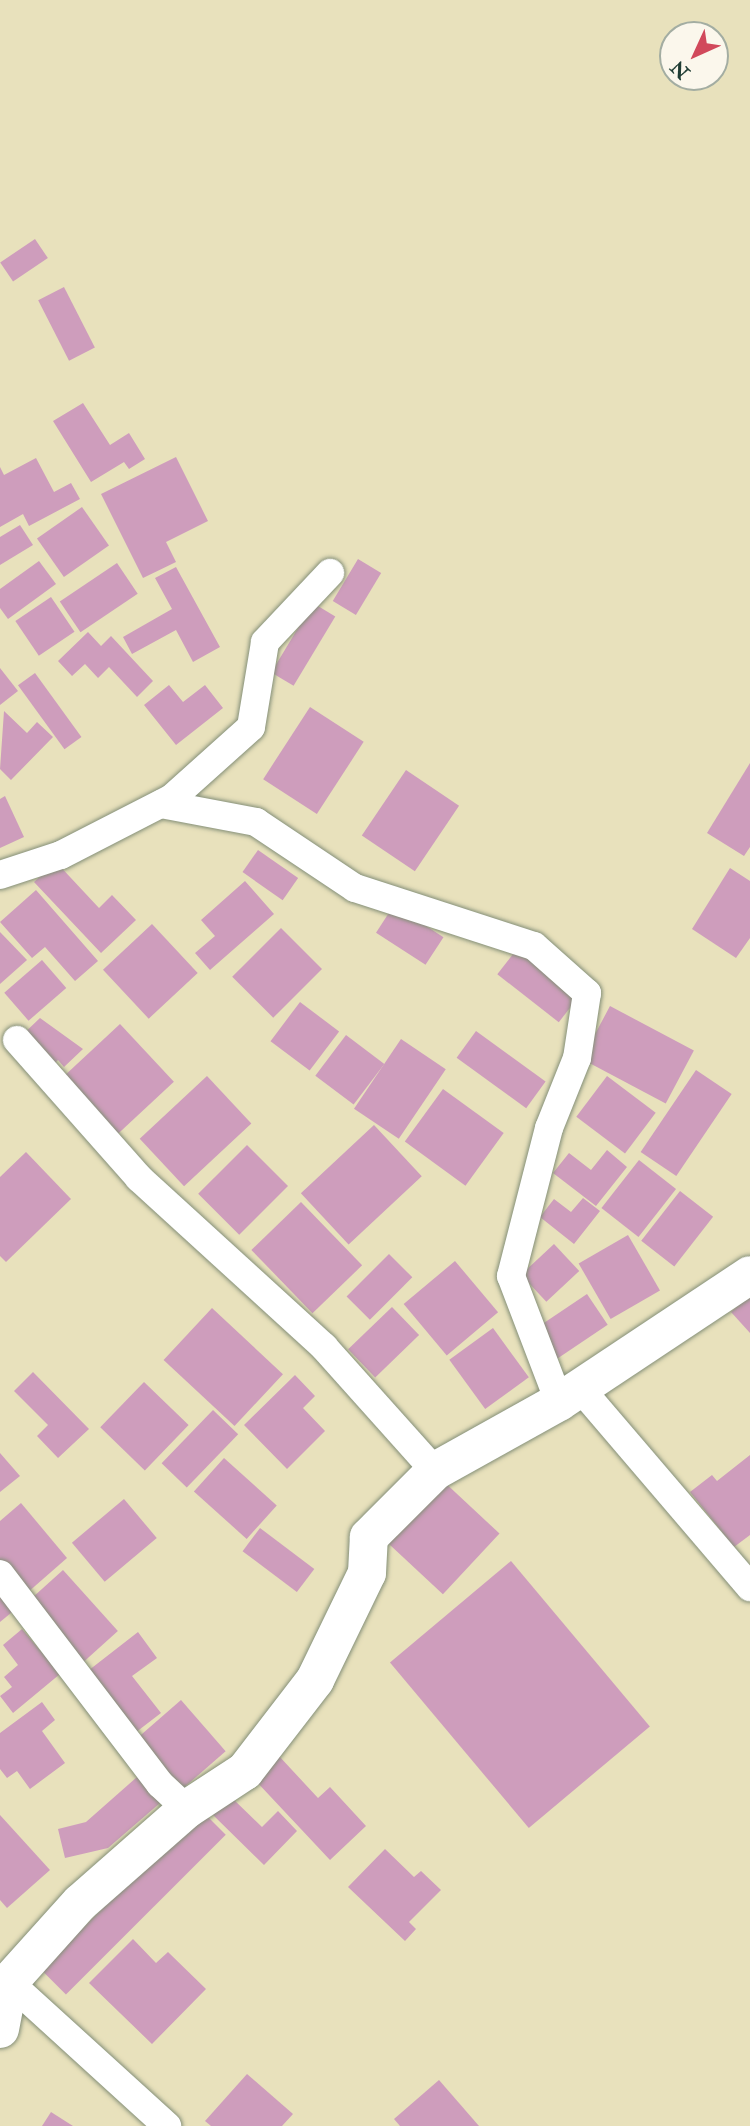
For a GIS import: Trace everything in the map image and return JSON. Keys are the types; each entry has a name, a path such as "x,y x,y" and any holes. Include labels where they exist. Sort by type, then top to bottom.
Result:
{"street":[{"path":"0,876 61,855 160,804 251,727 265,642 330,573"},
{"path":"160,804 256,822 355,888 534,946 587,993 578,1059 545,1141 511,1276 569,1395 750,1587"},
{"path":"17,1040 139,1178 324,1347 435,1471"},
{"path":"0,2028 9,1982 80,1903 187,1808 245,1771 315,1680 367,1573 369,1537 435,1471 569,1395 750,1275"},
{"path":"0,1574 160,1784 187,1808"},
{"path":"9,1982 167,2126"}],"building":[{"path":"35,239 48,258 13,282 0,262"},
{"path":"64,287 95,348 69,361 38,300"},
{"path":"83,403 110,445 129,433 145,459 129,469 124,462 91,482 53,421"},
{"path":"176,457 208,521 166,542 176,562 143,578 101,494"},
{"path":"36,458 54,492 71,483 80,499 29,526 23,514 0,527 0,467 4,475"},
{"path":"82,507 109,546 64,577 37,539"},
{"path":"20,525 33,545 0,565 0,537"},
{"path":"358,559 381,573 356,615 333,601"},
{"path":"39,561 56,584 8,619 0,608 0,589"},
{"path":"117,563 138,594 80,632 60,602"},
{"path":"176,567 220,647 193,662 176,630 132,654 123,637 172,609 155,578"},
{"path":"51,597 74,632 39,656 15,621"},
{"path":"313,603 335,616 294,686 271,672"},
{"path":"88,632 101,646 111,636 153,681 137,697 109,667 98,678 85,664 72,676 58,661"},
{"path":"0,668 18,691 0,705"},
{"path":"35,673 81,737 64,749 18,685"},
{"path":"169,685 183,702 205,685 223,708 176,745 144,705"},
{"path":"310,707 364,742 317,814 263,779"},
{"path":"4,711 27,733 37,722 53,737 11,780 0,769"},
{"path":"750,763 750,847 744,856 707,833"},
{"path":"406,770 459,806 415,871 362,835"},
{"path":"5,796 24,837 0,848 0,799"},
{"path":"258,850 298,878 283,900 243,872"},
{"path":"56,862 99,908 112,895 136,920 101,953 34,882"},
{"path":"730,868 750,881 750,938 736,958 692,929"},
{"path":"245,881 274,914 210,970 195,953 215,936 201,920"},
{"path":"36,890 98,961 75,981 45,947 32,958 0,922"},
{"path":"394,905 443,937 426,965 376,933"},
{"path":"152,924 198,973 149,1019 103,970"},
{"path":"281,928 322,969 273,1018 232,977"},
{"path":"0,932 27,960 0,984"},
{"path":"517,949 578,997 559,1022 497,974"},
{"path":"42,960 66,988 29,1021 4,993"},
{"path":"300,1002 339,1031 310,1071 271,1041"},
{"path":"610,1006 694,1051 666,1104 582,1059"},
{"path":"40,1018 83,1049 64,1067 58,1060 48,1070 18,1039"},
{"path":"120,1024 174,1082 118,1134 64,1076"},
{"path":"476,1031 546,1082 526,1108 457,1058"},
{"path":"346,1035 384,1064 354,1105 315,1076"},
{"path":"401,1039 446,1069 399,1139 354,1109"},
{"path":"696,1070 732,1094 676,1176 641,1152"},
{"path":"207,1076 251,1124 184,1186 140,1139"},
{"path":"607,1076 656,1113 625,1153 576,1117"},
{"path":"443,1089 504,1133 465,1186 405,1142"},
{"path":"374,1125 422,1176 349,1244 301,1193"},
{"path":"247,1145 288,1186 239,1235 198,1194"},
{"path":"607,1150 627,1167 596,1206 553,1173 569,1153 591,1170"},
{"path":"26,1152 71,1199 6,1262 0,1256 0,1177"},
{"path":"639,1160 676,1189 638,1237 601,1208"},
{"path":"680,1191 713,1217 674,1267 641,1241"},
{"path":"583,1198 600,1211 574,1244 540,1217 554,1199 571,1212"},
{"path":"301,1202 362,1265 312,1313 251,1250"},
{"path":"628,1235 660,1290 611,1319 579,1264"},
{"path":"554,1244 579,1271 546,1302 521,1275"},
{"path":"389,1254 412,1277 370,1320 347,1296"},
{"path":"455,1261 498,1312 447,1355 404,1304"},
{"path":"587,1294 608,1325 557,1359 536,1328"},
{"path":"750,1295 750,1333 731,1312"},
{"path":"392,1307 419,1335 375,1377 348,1349"},
{"path":"212,1308 283,1374 235,1426 164,1360"},
{"path":"493,1328 529,1377 485,1409 449,1360"},
{"path":"33,1372 89,1429 58,1458 37,1436 48,1425 14,1391"},
{"path":"295,1375 315,1396 303,1408 325,1431 287,1469 244,1425"},
{"path":"144,1382 189,1425 145,1470 100,1427"},
{"path":"213,1410 238,1434 187,1488 162,1463"},
{"path":"0,1453 20,1476 0,1492"},
{"path":"750,1455 750,1535 734,1547 690,1492 712,1475 717,1481"},
{"path":"224,1458 277,1506 247,1539 194,1491"},
{"path":"441,1479 500,1534 443,1594 384,1540"},
{"path":"124,1499 157,1538 105,1582 72,1543"},
{"path":"21,1503 67,1558 27,1593 0,1561 0,1521"},
{"path":"260,1528 314,1569 297,1592 243,1551"},
{"path":"511,1561 650,1726 529,1828 390,1663"},
{"path":"63,1570 118,1631 83,1662 28,1601"},
{"path":"0,1587 17,1608 0,1622"},
{"path":"22,1629 60,1674 13,1713 0,1696 12,1687 4,1677 18,1665 3,1645"},
{"path":"138,1632 157,1658 132,1676 161,1713 131,1736 84,1674"},
{"path":"181,1700 226,1751 177,1794 132,1743"},
{"path":"42,1702 55,1720 42,1731 65,1763 30,1789 17,1771 7,1778 0,1769 0,1733"},
{"path":"279,1756 318,1798 330,1787 366,1826 330,1860 254,1779"},
{"path":"137,1777 160,1803 108,1848 65,1858 58,1829 86,1822"},
{"path":"230,1796 262,1827 278,1811 297,1831 264,1865 212,1814"},
{"path":"201,1810 226,1835 66,1995 41,1970"},
{"path":"0,1815 50,1870 7,1908 0,1900"},
{"path":"385,1849 414,1877 421,1871 441,1890 409,1922 416,1929 405,1941 348,1887"},
{"path":"133,1939 156,1963 168,1952 206,1989 152,2044 89,1983"},
{"path":"247,2074 293,2114 282,2126 211,2126 205,2121"},
{"path":"439,2080 479,2126 400,2126 394,2119"},
{"path":"51,2112 73,2126 42,2126"}]}
